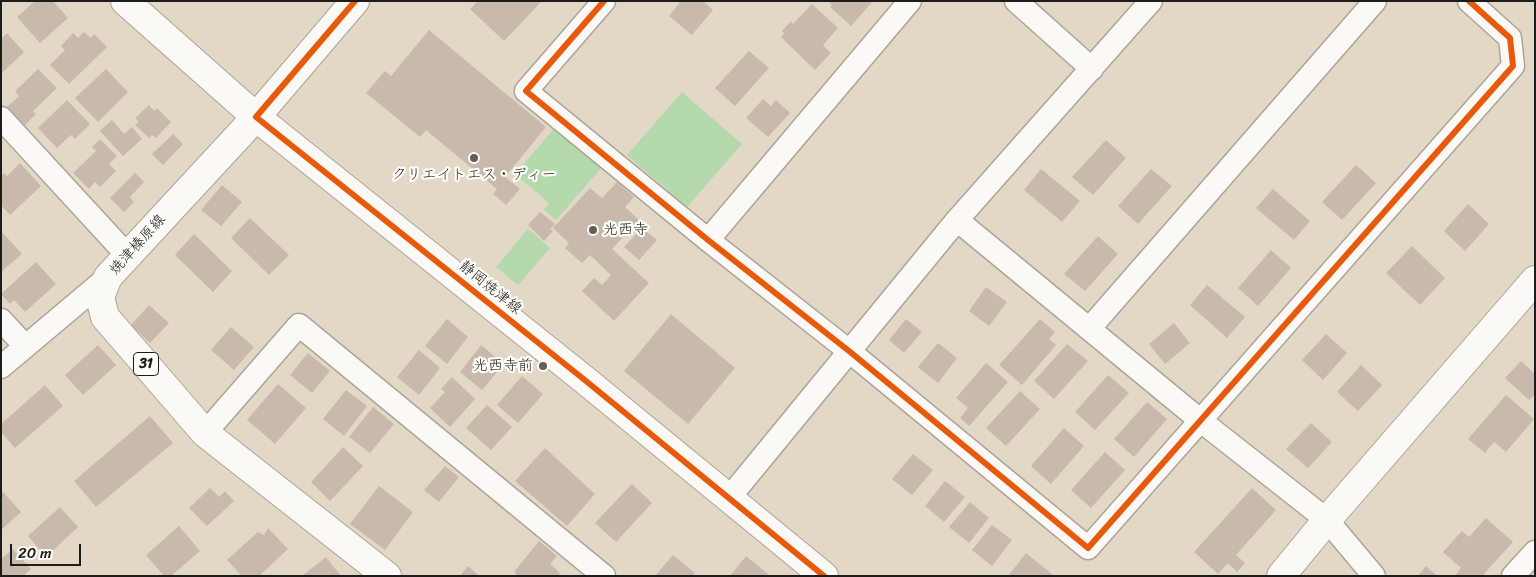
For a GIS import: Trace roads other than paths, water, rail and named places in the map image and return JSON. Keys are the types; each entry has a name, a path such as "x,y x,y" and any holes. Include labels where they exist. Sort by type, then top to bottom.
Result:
{"main road":[{"path":"125,1 256,117 355,1"},
{"name":"焼津榛原線","path":"256,117 108,277 100,297 105,317 205,432 387,576"},
{"name":"静岡焼津線","path":"256,117 586,381 824,576"},
{"path":"1281,576 1327,520 1535,280"}],"street":[{"path":"604,1 526,91 1088,548 1513,66 1510,38 1469,1"},
{"path":"708,240 910,1"},
{"path":"1016,1 1092,69"},
{"path":"729,498 957,220 1151,1"},
{"path":"1089,329 1375,1"},
{"path":"1,118 128,256"},
{"path":"957,220 1201,421 1327,520 1374,576"},
{"path":"1,367 108,277"},
{"path":"1,320 25,346"},
{"path":"205,432 300,325 604,576"},
{"path":"1514,576 1535,552"}],"place":[{"name":"クリエイトエス・ディー","path":"474,158"},
{"name":"光西寺","path":"593,230"},
{"name":"光西寺前","path":"543,366"}]}
